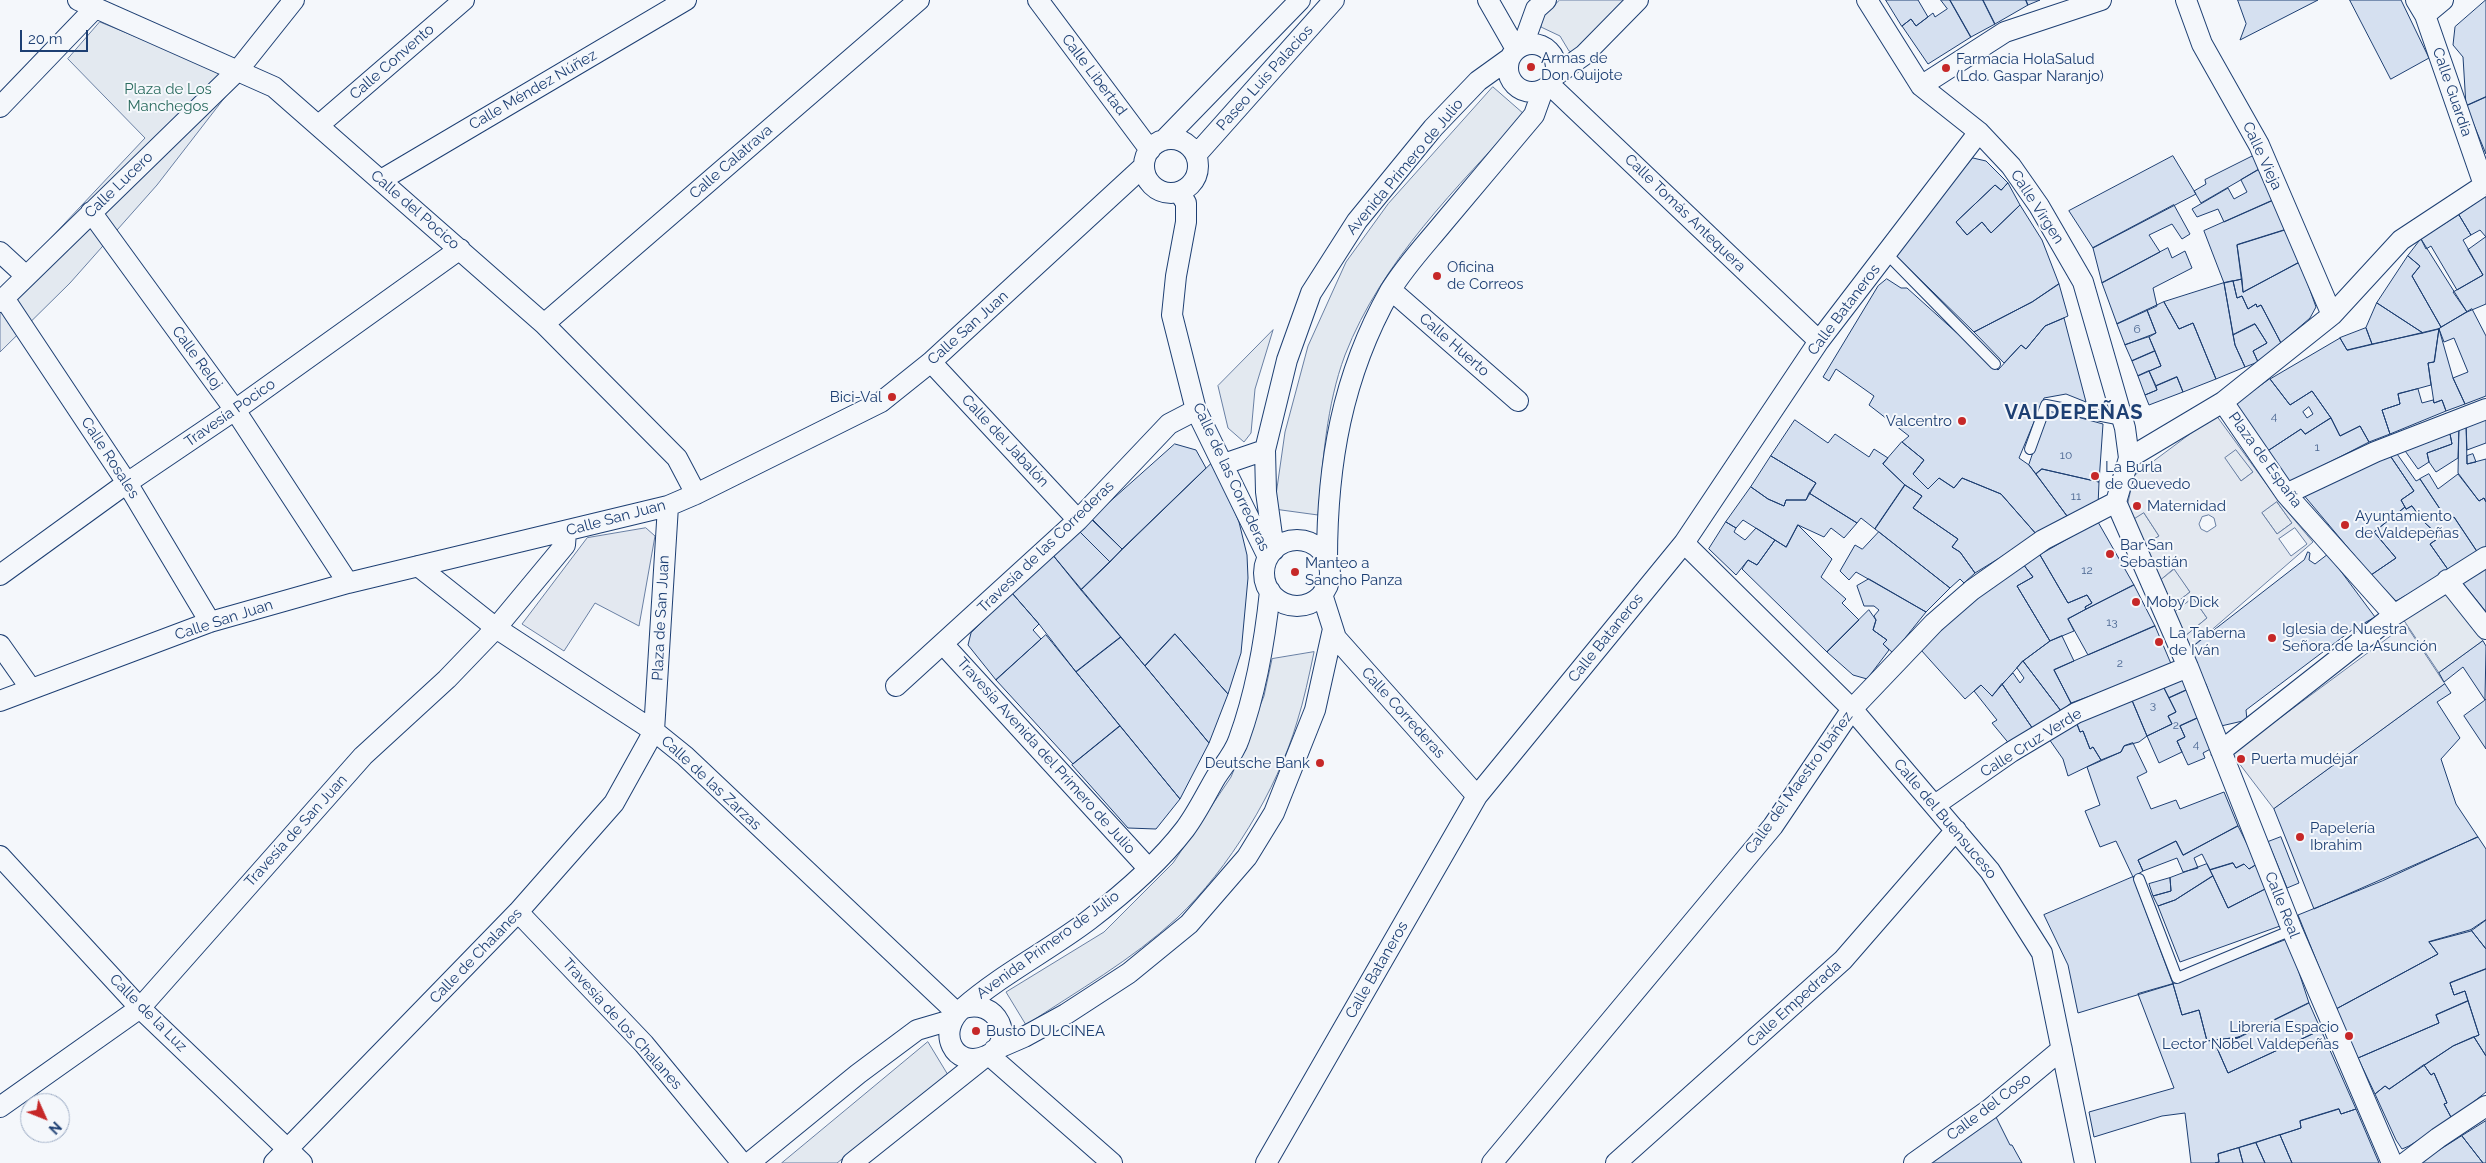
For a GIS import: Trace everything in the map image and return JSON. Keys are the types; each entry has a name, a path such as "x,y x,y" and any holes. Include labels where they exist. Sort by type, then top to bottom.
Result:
{"street":[{"name":"Calle Lucero","path":"2,300 239,69 294,0"},
{"name":"Calle Convento","path":"320,125 464,0"},
{"name":"Calle Méndez Núñez","path":"381,180 686,0"},
{"name":"Calle Calatrava","path":"544,324 919,0"},
{"name":"Calle Libertad","path":"1038,0 1153,152"},
{"name":"Paseo Luis Palacios","path":"1153,152 1300,0"},
{"name":"Paseo Luis Palacios","path":"1196,155 1334,0"},
{"path":"1488,0 1516,51"},
{"path":"1546,0 1536,10 1516,51 1509,75 1512,82 1526,92 1550,83 1584,55 1638,0"},
{"name":"Calle Virgen","path":"1867,0 1921,86 1979,132 2011,166 2039,206 2083,282 2125,428 2129,458"},
{"path":"1921,86 2004,32 2102,0"},
{"name":"Calle Vieja","path":"2186,0 2202,44 2259,145 2332,315"},
{"path":"2420,7 2443,0"},
{"name":"Calle del Pocico","path":"87,4 239,69 274,87 320,125 544,324 677,458 696,494"},
{"path":"0,107 87,4"},
{"name":"Calle Guardia","path":"2420,7 2485,185"},
{"path":"1327,560 1314,545 1303,541 1293,541 1271,553 1264,574 1270,591 1285,604 1295,606 1314,601 1322,594 1329,578 1327,524 1340,415 1364,344 1391,290 1420,250 1534,115 1557,67 1552,52 1539,44 1516,51"},
{"name":"Avenida Primero de Julio","path":"1271,553 1265,450 1287,360 1311,293 1357,221 1433,128 1478,81 1516,51"},
{"name":"Calle Tomás Antequera","path":"1550,83 1819,341"},
{"name":"Calle Bataneros","path":"1266,1163 1477,796 1684,542 1819,341 1979,132"},
{"path":"1174,140 1182,142 1196,155 1198,164 1193,182 1179,192 1170,194 1154,188 1145,174 1153,152 1174,140"},
{"name":"Calle San Juan","path":"0,701 210,622 348,583 668,506 696,494 881,402 932,362 1153,152"},
{"path":"2223,402 2332,315 2401,240 2485,185"},
{"name":"Calle de las Correderas","path":"1179,192 1186,203 1186,222 1176,276 1172,315 1196,410 1271,553"},
{"name":"Calle Reloj","path":"91,212 235,410 348,583"},
{"name":"Travesía Pocico","path":"0,575 127,483 235,410 460,249"},
{"path":"0,252 25,276"},
{"name":"Calle Huerto","path":"1391,290 1518,401"},
{"name":"Calle Rosales","path":"2,300 127,483 210,622"},
{"name":"Calle del Jabalón","path":"932,362 1078,520"},
{"name":"Plaza de España","path":"2129,458 2223,402 2286,494 2394,615"},
{"path":"2286,494 2375,452 2486,409"},
{"name":"Travesía de las Correderas","path":"896,686 1078,520 1169,424 1196,410"},
{"path":"1224,464 1265,450"},
{"path":"2116,502 2129,458"},
{"name":"Calle Real","path":"2116,502 2188,667 2292,930 2392,1163"},
{"name":"Calle del Maestro Ibáñez","path":"1492,1163 1773,826 1852,709 1934,623 1972,590 2043,540 2116,502"},
{"name":"Plaza de San Juan","path":"654,731 668,506"},
{"name":"Travesía de San Juan","path":"0,1107 140,1008 363,756 447,679 496,628 565,545 566,532"},
{"name":"Calle del Buensuceso","path":"1684,542 1852,709 1990,871 2042,953 2085,1163"},
{"path":"2221,750 2394,615 2486,557"},
{"name":"Calle de las Zarzas","path":"418,566 496,628 654,731 685,756 956,1014"},
{"path":"2447,580 2486,629"},
{"name":"Avenida Primero de Julio","path":"749,1163 858,1074 917,1030 956,1014 987,987 1088,920 1148,868 1186,828 1239,740 1265,643 1270,591"},
{"path":"852,1163 989,1054 1002,1033 1001,1024 996,1015 980,1006 956,1014 949,1038 959,1054 976,1059 989,1054 1024,1037 1066,1014 1129,973 1188,924 1247,857 1274,813 1315,710 1333,629 1322,594"},
{"name":"Calle Correderas","path":"1333,629 1336,638 1477,796"},
{"path":"0,644 31,689"},
{"name":"Travesía Avenida del Primero de Julio","path":"944,644 1148,868"},
{"name":"Calle Cruz Verde","path":"1935,805 2011,752 2076,713 2188,667"},
{"name":"Calle de Chalanes","path":"274,1163 296,1156 614,804 654,731"},
{"name":"Calle Empedrada","path":"1616,1163 1843,960 1956,830"},
{"name":"Calle de la Luz","path":"0,856 140,1008 296,1156"},
{"name":"Travesía de los Chalanes","path":"518,912 644,1044 742,1163"},
{"name":"Calle del Coso","path":"1914,1163 1990,1109 2062,1049"},
{"path":"989,1054 1112,1163"},
{"path":"2405,1163 2486,1106"}],"lane":[{"path":"1886,253 1995,364"},
{"path":"2030,449 2046,405 2122,420"},
{"path":"2139,880 2177,978 2292,930"}],"green space":[{"path":"1560,0 1629,0 1578,54 1569,51 1560,36 1541,27 1541,18"},
{"name":"Plaza de Los Manchegos","path":"100,22 239,79 157,185 70,283 0,352 0,292 145,138 68,59"},
{"path":"1493,87 1524,114 1423,227 1379,288 1361,320 1345,355 1333,394 1326,434 1318,515 1274,509 1285,432 1308,346 1346,262 1388,204"},
{"path":"1273,330 1255,389 1251,433 1244,442 1228,428 1218,386"},
{"path":"2237,449 2253,472 2241,481 2224,458"},
{"path":"2277,502 2292,523 2277,534 2262,513"},
{"path":"2144,513 2159,536 2143,546 2132,520"},
{"path":"2175,569 2190,592 2172,606 2161,580"},
{"path":"2445,591 2483,641 2439,673 2403,619"},
{"path":"2193,598 2207,618 2184,637 2174,612"},
{"path":"1314,652 1300,714 1277,774 1249,827 1215,876 1177,918 1142,948 1026,1025 1006,992 1104,932 1173,863 1231,777 1264,696 1272,659"},
{"path":"928,1042 948,1075 837,1163 782,1163"}],"shaded area":[{"path":"2216,415 2281,504 2313,542 2192,647 2184,642 2126,511 2134,476","holes":["2236,450 2253,472 2241,481 2225,458","2277,502 2292,523 2277,534 2262,513","2144,513 2159,536 2143,546 2133,520","2209,515 2214,518 2216,526 2207,532 2201,529 2199,524 2202,517","2295,528 2307,544 2291,556 2279,539","2174,569 2190,592 2172,606 2161,580","2193,598 2207,618 2184,637 2174,613"]},
{"path":"646,528 655,536 639,626 595,603 564,651 522,624 587,538"},
{"path":"2406,625 2445,684 2274,809 2232,754"}],"building":[{"path":"1886,0 1918,0 1928,17 1916,26 1911,19 1902,26"},
{"path":"1941,0 1950,0 1971,37 1928,64 1902,26 1911,19 1916,26 1933,13 1935,17 1947,9"},
{"path":"1950,0 1983,0 1995,24 1971,37"},
{"path":"1983,0 2026,0 2028,5 1995,24"},
{"path":"2026,0 2040,0 2028,5"},
{"path":"2238,0 2318,0 2240,40 2246,24"},
{"path":"2350,0 2401,0 2429,58 2391,79"},
{"path":"2486,0 2486,97 2466,106 2463,57 2453,45 2455,27"},
{"path":"2486,97 2486,154 2466,106"},
{"path":"2257,154 2263,167 2201,203 2194,191 2206,184 2205,180"},
{"path":"2173,156 2196,194 2093,248 2069,211"},
{"path":"1973,158 1986,161 2008,183 2001,190 1995,185 1956,222 1967,235 1982,222 1991,233 2020,205 2042,240 2059,284 2032,302 1974,332 1893,253"},
{"path":"2263,167 2276,199 2224,222 2218,209 2197,217 2192,209 2228,188 2234,199 2247,192 2241,180"},
{"path":"2008,183 2020,205 1991,233 1982,222 1967,235 1956,222 1995,185 2001,190"},
{"path":"2486,196 2486,237 2480,230 2471,235 2459,215"},
{"path":"2276,199 2288,229 2237,245 2242,279 2224,283 2204,231"},
{"path":"2174,205 2190,234 2182,239 2172,224 2149,235 2160,252 2102,283 2093,248"},
{"path":"2459,215 2471,235 2463,240 2483,275 2457,290 2431,246 2426,249 2421,239"},
{"path":"2288,229 2300,262 2243,292 2237,245"},
{"path":"2486,237 2486,304 2467,312 2453,292 2483,275 2468,250"},
{"path":"2421,239 2467,312 2441,327 2412,276 2420,266 2408,256"},
{"path":"2168,248 2172,258 2185,251 2192,268 2153,288 2157,306 2117,324 2102,283"},
{"path":"2408,256 2420,266 2412,276 2441,327 2439,329 2423,333 2377,303"},
{"path":"2300,262 2316,307 2310,318 2281,343 2261,305 2257,307 2256,304 2248,309 2242,296 2237,298 2233,281 2242,279 2243,292"},
{"name":"Valcentro","path":"1887,279 1901,288 1907,288 1998,370 2021,345 2026,349 2045,326 2064,318 2086,402 2066,394 2044,398 2019,458 2029,465 2067,516 2037,535 2001,494 1962,478 1954,488 1939,478 1928,489 1913,474 1924,460 1902,442 1909,436 1869,405 1874,396 1836,369 1829,381 1823,377 1878,286"},
{"path":"2233,281 2237,298 2242,296 2248,309 2256,304 2257,307 2261,305 2281,343 2258,362 2253,351 2267,343 2255,324 2233,335 2224,283"},
{"path":"2224,283 2235,345 2245,367 2216,379 2193,323 2179,329 2164,302"},
{"path":"2059,284 2068,316 2045,326 2026,349 2021,345 2004,363 1974,332 2032,302"},
{"path":"2164,302 2179,329 2193,323 2216,379 2183,392 2177,377 2156,386 2149,371 2161,366 2149,337 2156,333 2147,310"},
{"path":"2377,303 2423,333 2372,344 2366,328"},
{"path":"2472,309 2486,336 2486,396 2465,404 2453,378 2468,372 2454,338 2444,342 2439,329"},
{"path":"2147,310 2156,333 2125,345 2117,324"},
{"path":"2255,324 2267,343 2253,351 2258,362 2245,367 2235,345 2233,335"},
{"path":"2366,328 2372,344 2347,350 2340,338"},
{"path":"2439,329 2434,362 2428,363 2431,385 2398,394 2400,404 2382,410 2390,434 2369,442 2360,426 2340,436 2331,418 2312,391 2290,405 2270,379 2340,338 2347,350"},
{"path":"2439,329 2453,378 2465,404 2446,411 2442,400 2434,403 2428,363 2434,362"},
{"path":"2149,337 2155,351 2132,361 2125,345"},
{"path":"2155,351 2161,366 2138,376 2132,361"},
{"path":"2149,371 2157,390 2145,395 2138,376"},
{"path":"2177,377 2183,392 2149,405 2145,395 2157,390 2156,386"},
{"path":"2270,379 2290,405 2312,391 2331,418 2305,434 2301,429 2266,452 2234,405","holes":["2309,407 2313,414 2307,418 2303,412"]},
{"path":"2418,389 2422,403 2433,400 2434,403 2442,400 2446,411 2390,434 2382,410 2400,404 2398,394"},
{"path":"2048,409 2103,424 2099,482 2042,469 2036,474 2029,465"},
{"path":"2486,415 2486,443 2467,450 2466,423"},
{"path":"2331,418 2340,436 2360,426 2369,442 2287,484 2266,452 2301,429 2305,434"},
{"path":"1795,420 1828,443 1835,434 1869,457 1874,449 1888,458 1883,464 1905,485 1875,529 1861,518 1857,523 1809,493 1816,483 1771,456"},
{"path":"2466,423 2467,464 2486,459 2486,502 2484,498 2479,501 2458,473 2459,425"},
{"path":"2459,425 2458,458 2436,472 2429,462 2427,453 2452,444 2449,429"},
{"path":"2449,429 2452,444 2427,453 2429,462 2418,469 2403,448"},
{"path":"1902,442 1924,460 1913,474 1928,489 1939,478 1954,488 1962,478 2001,494 2037,535 1975,573 1960,552 1952,547 1958,539 1913,508 1922,496 1905,485 1883,464"},
{"path":"1175,444 1196,450 1206,468 1122,549 1091,519"},
{"path":"2395,451 2416,481 2420,479 2448,521 2454,517 2478,553 2449,571 2430,544 2440,537 2423,521 2412,506 2406,509 2401,500 2414,491 2389,454"},
{"path":"2389,454 2414,491 2401,500 2405,507 2374,532 2396,558 2371,575 2302,493"},
{"path":"2473,454 2476,462 2467,464 2467,456"},
{"path":"1771,456 1816,483 1806,500 1786,500 1784,506 1768,499 1751,487"},
{"path":"1211,464 1224,486 1239,522 1247,555 1248,578 1241,653 1228,694 1175,634 1145,666 1081,590"},
{"path":"2042,469 2099,482 2098,506 2067,516 2036,474"},
{"path":"2429,474 2438,489 2458,474 2479,501 2484,498 2486,502 2486,548 2478,553 2454,517 2448,521 2420,479"},
{"path":"1905,485 1922,496 1913,508 1958,539 1952,547 1960,552 1975,573 1964,583 1960,579 1950,588 1875,529"},
{"path":"1751,487 1768,499 1784,506 1786,500 1806,500 1809,493 1857,523 1844,538 1831,528 1824,537 1798,525 1786,547 1743,520 1736,528 1726,522"},
{"path":"2412,506 2423,521 2440,537 2430,544 2449,571 2396,601 2371,575 2396,558 2374,532 2405,507 2406,509"},
{"path":"1090,517 1122,549 1110,562 1077,529"},
{"path":"1726,522 1736,528 1734,532 1745,540 1756,528 1775,540 1757,565 1748,560 1736,575 1709,549"},
{"path":"2098,522 2134,585 2086,609 2085,607 2092,603 2087,595 2068,603 2040,555"},
{"path":"1798,525 1832,559 1821,577 1846,599 1842,603 1859,620 1827,652 1742,569 1748,560 1757,565 1775,540 1786,547"},
{"path":"1077,529 1110,562 1081,590 1052,554"},
{"path":"1879,532 1950,588 1926,612 1856,572 1849,580 1840,571 1855,545 1862,549"},
{"name":"Iglesia de Nuestra Señora de la Asunción","path":"2308,552 2310,553 2309,560 2315,564 2328,554 2375,617 2352,630 2246,710 2247,720 2221,726 2206,684 2189,663 2193,654 2192,647 2304,560"},
{"path":"1052,554 1121,637 1076,672 1012,593"},
{"path":"2040,555 2068,603 2087,595 2092,603 2085,607 2086,609 2068,619 2074,631 2050,641 2017,586 2033,577 2023,564"},
{"path":"2023,564 2033,577 2017,586 2050,641 2023,661 1992,696 1981,685 1965,699 1921,650 1966,606"},
{"path":"2486,567 2486,612 2462,582"},
{"path":"1869,579 1926,612 1893,653 1883,644 1887,640 1873,630 1876,620 1874,616 1879,610 1874,606 1864,606 1857,586"},
{"path":"2134,585 2155,626 2088,655 2068,619"},
{"path":"1012,593 1039,624 1033,630 1041,639 996,680 968,645 971,633"},
{"path":"1869,610 1876,620 1873,630 1887,640 1883,644 1889,650 1867,679 1853,675 1827,652"},
{"path":"2155,626 2172,666 2071,703 2054,670"},
{"path":"1175,634 1228,694 1209,743 1145,666"},
{"path":"1046,635 1120,726 1073,764 996,680"},
{"path":"2062,636 2074,661 2054,670 2071,703 2061,711 2023,661 2050,641"},
{"path":"1121,637 1209,743 1180,799 1076,672"},
{"path":"2483,641 2486,646 2485,700 2463,667 2444,682 2439,673"},
{"path":"2023,661 2061,711 2033,729 2002,684 2013,673 2020,683 2024,678 2017,668"},
{"path":"2185,675 2191,688 2169,698 2161,682"},
{"path":"2161,682 2176,712 2168,716 2172,724 2147,736 2131,698"},
{"path":"2002,684 2033,729 2011,746 1992,723 1997,720 1974,691 1981,685 1992,696"},
{"path":"2445,684 2451,693 2437,702 2460,738 2441,759 2456,804 2478,837 2314,909 2274,809"},
{"path":"2191,688 2202,716 2180,726 2185,737 2177,741 2182,752 2159,763 2147,736 2172,724 2168,716 2176,712 2169,698"},
{"path":"2131,698 2147,736 2139,742 2124,746 2121,752 2101,760 2093,747 2090,749 2083,731 2080,732 2077,724"},
{"path":"2486,699 2486,749 2464,716"},
{"path":"2202,716 2216,746 2203,753 2205,758 2188,765 2177,741 2185,737 2180,726"},
{"path":"2077,724 2080,732 2083,731 2090,749 2093,747 2101,760 2068,776 2063,759 2049,739"},
{"path":"1120,726 1180,799 1156,829 1128,828 1072,765"},
{"path":"2133,743 2147,772 2137,777 2151,809 2176,800 2180,809 2224,792 2238,826 2183,855 2176,841 2138,860 2143,871 2133,877 2116,841 2100,847 2085,811 2100,805 2087,767 2121,752 2124,746"},
{"path":"2238,826 2257,864 2249,869 2244,864 2236,868 2233,863 2210,870 2202,854 2194,858 2198,868 2183,872 2177,858 2143,871 2138,860 2176,841 2183,855"},
{"path":"2281,837 2299,883 2287,888 2268,842"},
{"path":"2478,837 2486,849 2486,920 2471,931 2429,942 2438,954 2336,1009 2298,915 2382,881"},
{"path":"2233,863 2236,868 2244,864 2249,869 2257,864 2269,887 2228,908 2210,870"},
{"path":"2207,864 2213,876 2175,900 2158,906 2153,896 2171,891 2170,878"},
{"path":"2213,876 2228,908 2269,887 2280,926 2180,962 2158,906 2175,900"},
{"path":"2133,877 2173,984 2078,1013 2068,965 2044,915"},
{"path":"2170,878 2171,891 2153,896 2149,884"},
{"path":"2486,920 2486,949 2471,930"},
{"path":"2471,930 2486,949 2486,969 2450,983 2454,995 2465,991 2468,1001 2436,1015 2439,1023 2358,1058 2336,1009 2438,954 2429,942"},
{"path":"2288,939 2309,1003 2240,1037 2207,1041 2199,1010 2182,1015 2173,984"},
{"path":"2486,969 2486,1056 2474,1037 2479,1035 2465,991 2454,995 2450,983"},
{"path":"2173,984 2182,1015 2199,1010 2207,1041 2240,1037 2217,1048 2228,1073 2321,1030 2356,1109 2341,1114 2339,1109 2300,1121 2301,1128 2218,1154 2219,1162 2215,1163 2191,1163 2185,1113 2162,1116 2094,1137 2089,1112 2174,1088 2138,994"},
{"path":"2468,1001 2479,1035 2453,1046 2389,1089 2385,1086 2375,1094 2358,1058 2439,1023 2436,1015"},
{"path":"2309,1003 2321,1030 2228,1073 2217,1048"},
{"path":"2474,1037 2486,1056 2486,1092 2452,1119 2444,1104 2447,1103 2434,1073 2431,1075 2424,1065 2453,1046"},
{"path":"2424,1065 2431,1075 2434,1073 2447,1103 2444,1104 2452,1119 2402,1149 2375,1094 2385,1086 2389,1089"},
{"path":"2339,1109 2341,1114 2356,1109 2379,1163 2292,1163 2280,1135 2301,1128 2300,1121"},
{"path":"1996,1117 2010,1145 2012,1145 2022,1163 1928,1163"},
{"path":"2486,1121 2486,1163 2483,1163 2462,1136"},
{"path":"2280,1135 2292,1163 2265,1163 2256,1143"},
{"path":"2462,1136 2483,1163 2419,1163"},
{"path":"2256,1143 2265,1163 2243,1163 2239,1148"},
{"path":"2239,1148 2243,1163 2215,1163 2219,1162 2218,1154"}],"place":[{"name":"Armas de Don Quijote","path":"1531,67"},
{"name":"Farmacia HolaSalud (Ldo. Gaspar Naranjo)","path":"1946,68"},
{"name":"Oficina de Correos","path":"1437,276"},
{"name":"Bici-Val","path":"892,397"},
{"name":"Valcentro","path":"1962,421"},
{"name":"La Burla de Quevedo","path":"2095,476"},
{"name":"Maternidad","path":"2137,506"},
{"name":"Ayuntamiento de Valdepeñas","path":"2345,525"},
{"name":"Bar San Sebastián","path":"2110,554"},
{"name":"Manteo a Sancho Panza","path":"1295,572"},
{"name":"Moby Dick","path":"2136,602"},
{"name":"Iglesia de Nuestra Señora de la Asunción","path":"2272,638"},
{"name":"La Taberna de Iván","path":"2159,642"},
{"name":"Puerta mudéjar","path":"2241,759"},
{"name":"Deutsche Bank","path":"1320,763"},
{"name":"Papelería Ibrahim","path":"2300,837"},
{"name":"Busto DULCINEA","path":"976,1031"},
{"name":"Librería Espacio Lector Nobel Valdepeñas","path":"2349,1036"}],"district":[{"name":"VALDEPEÑAS","path":"2074,413"}]}
